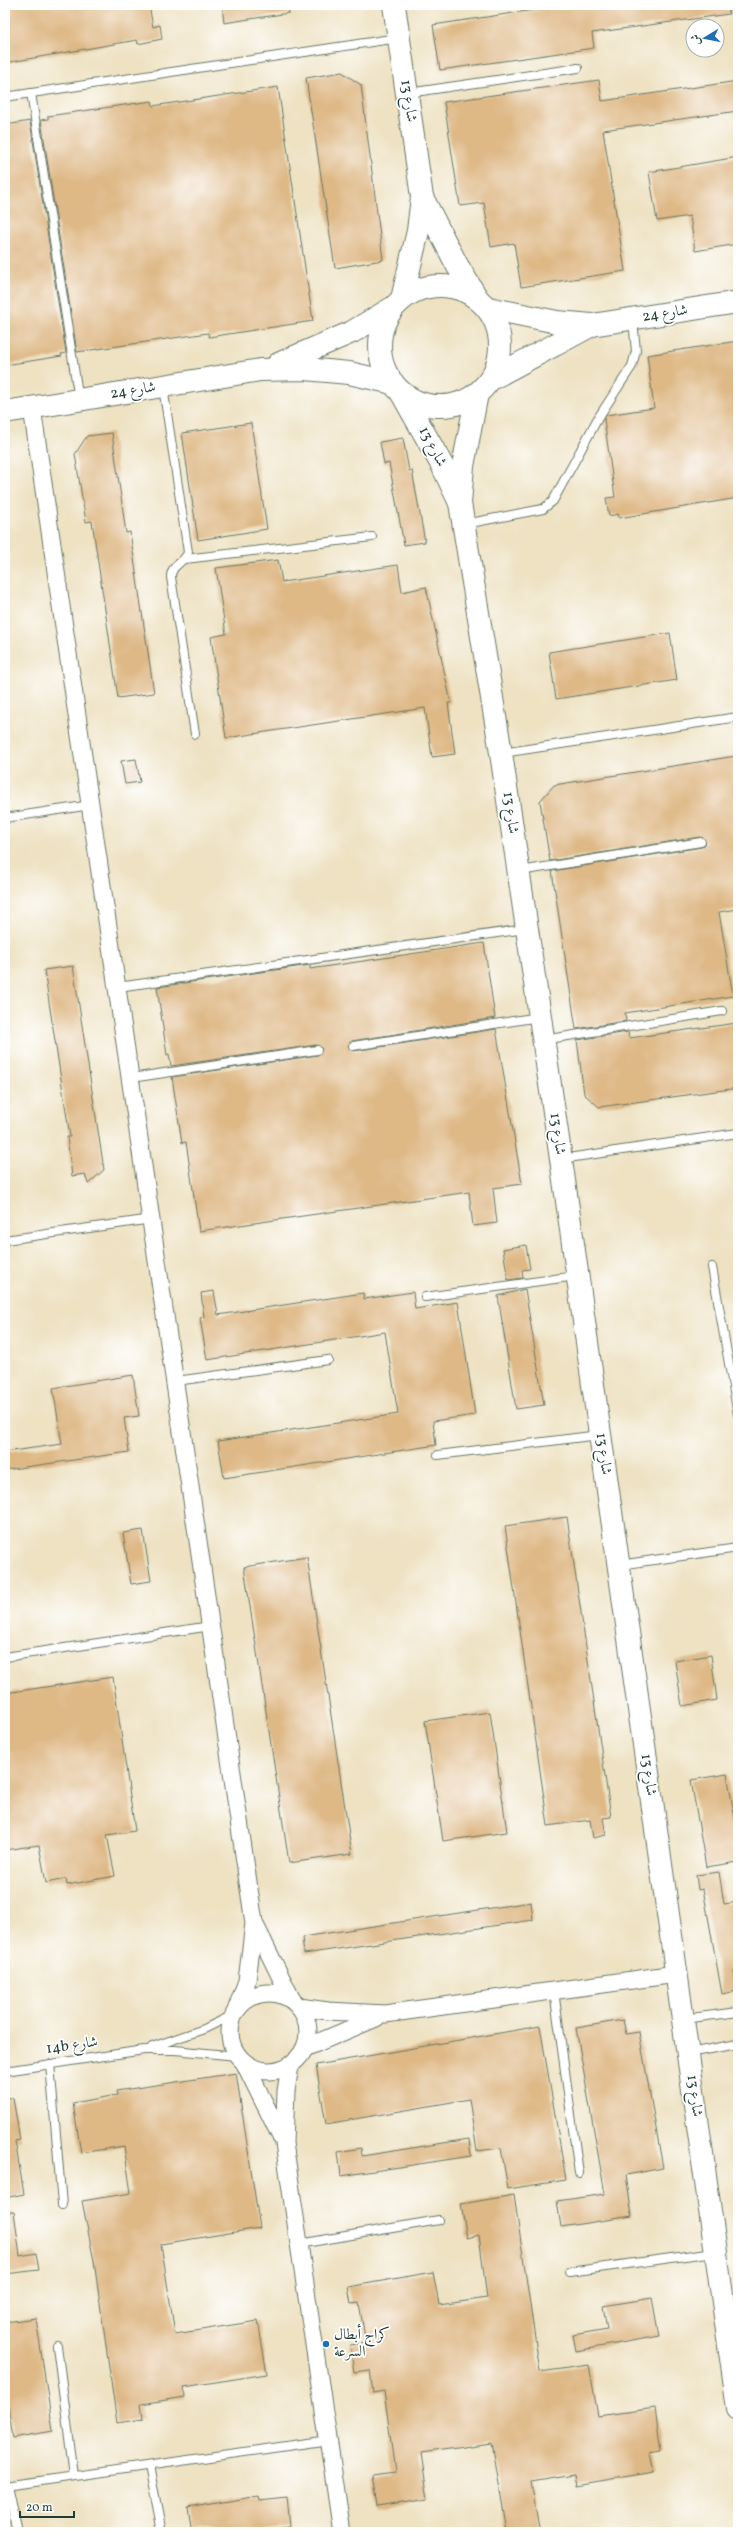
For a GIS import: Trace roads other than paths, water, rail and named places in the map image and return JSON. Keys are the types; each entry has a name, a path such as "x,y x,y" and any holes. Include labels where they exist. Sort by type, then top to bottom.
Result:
{"street":[{"name":"شارع 13","path":"394,5 422,197 418,231 398,303"},
{"name":"شارع 13","path":"422,197 448,249 482,303"},
{"path":"440,285 460,289 482,303 497,325 500,343 498,362 484,386 459,403 439,406 419,402 397,388 384,365 380,344 384,324 398,303 420,289 440,285"},
{"name":"شارع 24","path":"482,303 550,321 592,325 738,302"},
{"name":"شارع 24","path":"260,370 307,353 339,338 398,303"},
{"name":"شارع 24","path":"484,386 592,325"},
{"name":"شارع 24","path":"5,412 260,370 305,369 342,372 397,388"},
{"name":"شارع 13","path":"484,386 464,458 460,502 501,754 540,1017 716,2252 736,2376 738,2408"},
{"name":"شارع 13","path":"397,388 442,465 460,502"},
{"path":"32,408 92,805 254,1922 247,1980 229,2029 231,2043 284,2143"},
{"path":"254,1922 308,2027 305,2048"},
{"path":"235,2012 248,1998 263,1993 278,1993 295,2003 328,2011 385,2014 676,1974"},
{"path":"342,2532 284,2143 286,2091 290,2066 305,2048 385,2014"},
{"path":"241,2060 256,2070 268,2072 290,2066"}],"lane":[{"path":"5,97 399,38"},
{"path":"407,93 578,68"},
{"path":"31,93 79,400"},
{"path":"464,524 543,509 553,501 598,418 632,366 636,351 633,319"},
{"path":"163,386 188,552 185,559"},
{"path":"195,734 171,577 175,566 185,559 372,537"},
{"path":"501,754 738,717"},
{"path":"5,818 92,805"},
{"path":"518,871 701,842"},
{"path":"118,987 527,929"},
{"path":"543,1040 722,1011"},
{"path":"353,1046 540,1017"},
{"path":"132,1078 317,1050"},
{"path":"560,1159 738,1133"},
{"path":"5,1240 152,1219"},
{"path":"712,1267 738,1415"},
{"path":"425,1296 577,1276"},
{"path":"176,1381 328,1360"},
{"path":"438,1455 600,1435"},
{"path":"618,1565 738,1548"},
{"path":"5,1657 211,1626"},
{"path":"554,1991 579,2173"},
{"name":"14b شارع","path":"144,2050 204,2029 235,2012"},
{"path":"683,2019 738,2012"},
{"path":"688,2053 738,2044"},
{"name":"14b شارع","path":"5,2071 144,2050 175,2050 241,2060"},
{"path":"50,2064 62,2205"},
{"path":"299,2244 439,2220"},
{"path":"569,2272 716,2252"},
{"path":"57,2346 74,2476"},
{"path":"17,2532 6,2486 329,2440"},
{"path":"149,2466 162,2532"}],"place":[{"name":"كراج أبطال السرعة","path":"326,2344"}]}
